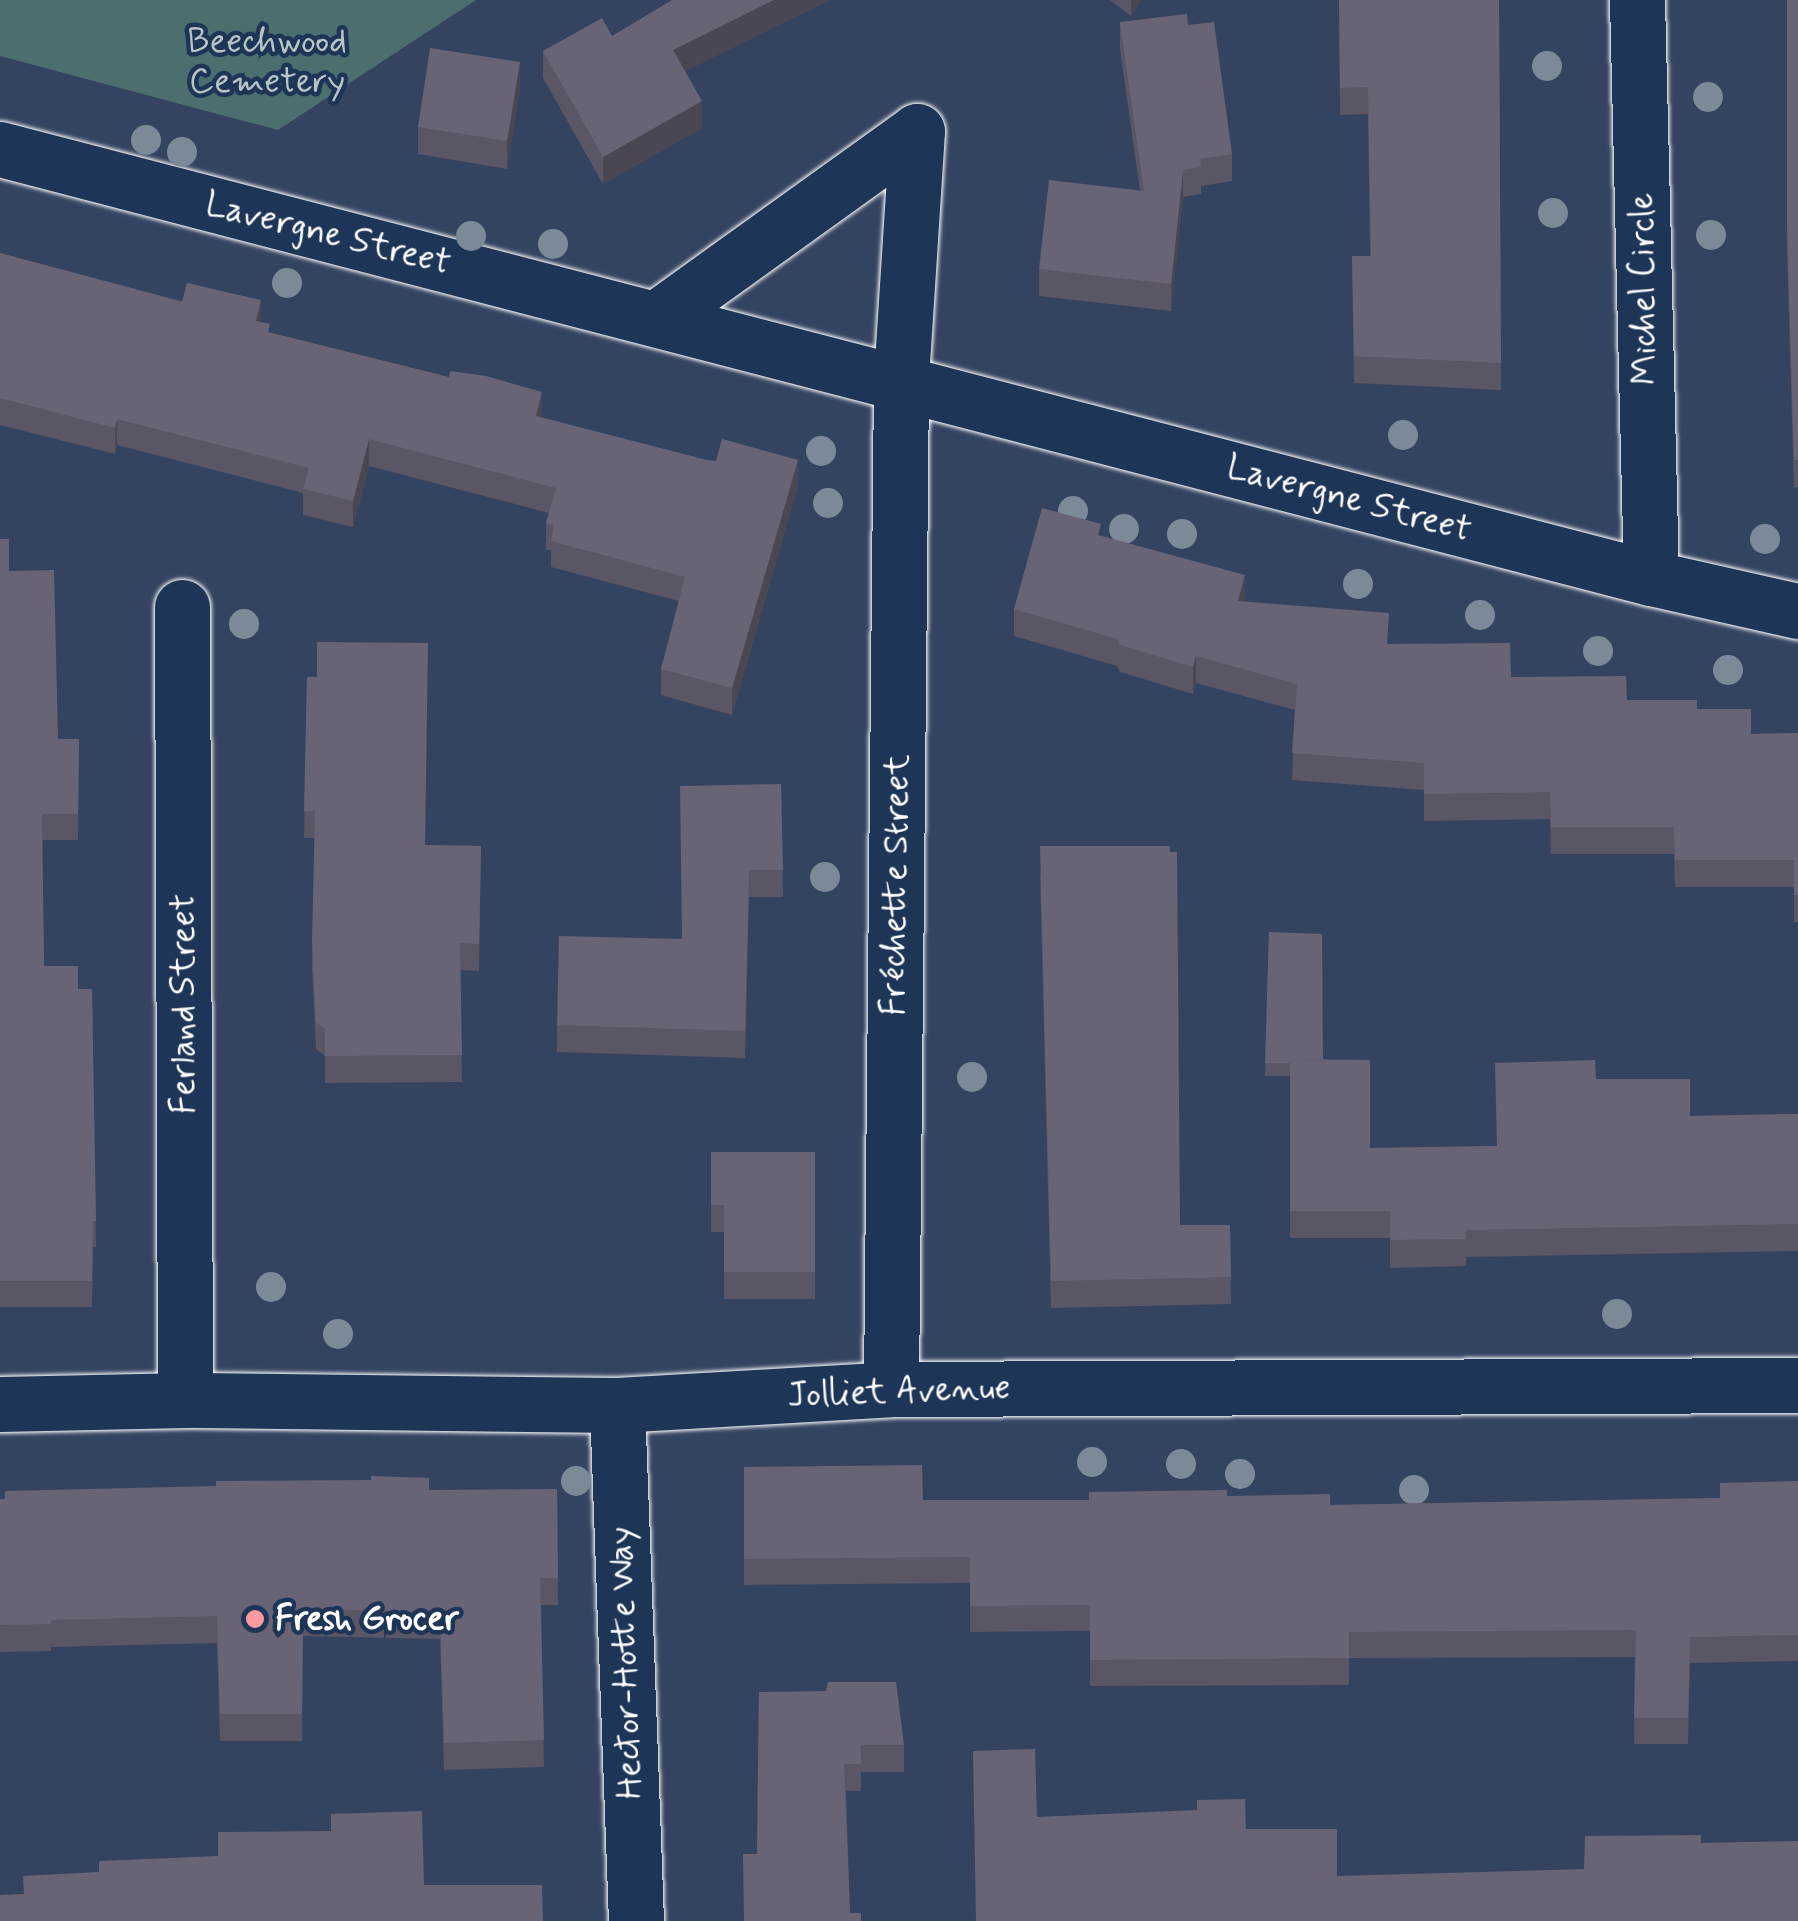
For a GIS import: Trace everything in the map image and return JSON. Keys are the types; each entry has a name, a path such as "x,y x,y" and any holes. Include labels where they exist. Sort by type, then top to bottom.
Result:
{"street":[{"name":"Michel Circle","path":"1637,0 1650,578"},
{"path":"657,318 918,132 900,381"},
{"name":"Lavergne Street","path":"0,148 1650,578 1798,610"},
{"name":"Fréchette Street","path":"891,1389 900,381"},
{"name":"Ferland Street","path":"182,608 186,1400"},
{"name":"Jolliet Avenue","path":"0,1404 186,1400 616,1406 891,1389 1798,1384"},
{"name":"Hector-Hotte Way","path":"616,1406 636,1921"}],"green space":[{"name":"Beechwood Cemetery","path":"0,0 476,0 278,130 0,56"}],"building":[{"path":"672,0 774,0 673,50 702,101 603,157 543,51 602,18 612,36"},
{"path":"1339,0 1499,0 1501,363 1354,356 1352,256 1371,256 1368,87 1340,88"},
{"path":"1787,0 1798,0 1798,460 1794,460 1787,222"},
{"path":"1187,14 1188,25 1214,22 1232,154 1200,159 1201,167 1183,170 1171,284 1039,269 1049,180 1144,191 1120,22"},
{"path":"430,48 520,62 507,141 418,127"},
{"path":"0,253 182,302 187,283 261,300 256,321 270,324 268,332 449,377 450,371 486,376 542,392 536,416 707,460 716,461 722,439 798,460 732,688 661,669 685,577 551,541 554,525 546,523 556,488 369,439 353,501 303,489 309,468 117,419 115,428 0,398"},
{"path":"1042,508 1101,524 1098,535 1245,575 1238,601 1389,613 1387,644 1510,643 1511,677 1626,676 1627,700 1697,700 1697,709 1751,709 1751,734 1798,733 1798,895 1794,895 1794,860 1675,860 1674,827 1551,827 1550,792 1424,794 1424,763 1292,753 1297,684 1196,656 1193,667 1120,645 1117,639 1014,609"},
{"path":"0,539 9,539 9,571 54,570 58,739 79,739 78,814 42,814 44,966 78,966 78,989 92,989 96,1221 92,1281 0,1281"},
{"path":"317,642 428,643 425,845 481,846 479,944 460,943 462,1055 325,1056 325,1029 316,1022 312,941 315,811 304,811 307,677 317,677"},
{"path":"781,784 783,870 749,870 745,1031 557,1025 559,936 682,939 680,786"},
{"path":"1040,846 1170,846 1170,852 1177,852 1180,1225 1230,1225 1231,1277 1051,1281"},
{"path":"1269,932 1322,934 1323,1059 1265,1063"},
{"path":"1290,1059 1370,1060 1370,1148 1497,1146 1495,1063 1595,1060 1596,1079 1690,1079 1690,1116 1798,1114 1798,1224 1465,1230 1466,1239 1390,1240 1390,1211 1290,1211"},
{"path":"711,1152 815,1152 815,1272 724,1272 724,1205 711,1205"},
{"path":"922,1465 923,1500 1089,1500 1089,1492 1227,1490 1227,1496 1330,1494 1330,1505 1720,1498 1720,1483 1798,1481 1798,1635 1690,1637 1688,1718 1634,1718 1636,1630 1349,1632 1349,1658 1090,1660 1090,1605 970,1606 970,1557 744,1559 744,1467"},
{"path":"371,1476 429,1478 429,1490 557,1489 558,1578 540,1578 544,1740 444,1743 440,1612 303,1609 302,1714 220,1714 217,1616 0,1625 0,1499 5,1499 5,1491 216,1486 216,1481 371,1480"},
{"path":"828,1682 896,1682 904,1745 861,1745 861,1764 844,1764 850,1913 861,1913 861,1921 744,1921 743,1854 757,1854 759,1692 826,1691"},
{"path":"1035,1749 1037,1817 1197,1810 1197,1800 1245,1799 1246,1829 1337,1829 1337,1876 1584,1869 1585,1836 1701,1835 1701,1843 1798,1841 1798,1921 976,1921 973,1751"},
{"path":"422,1811 424,1885 542,1885 543,1921 0,1921 0,1895 24,1894 23,1876 99,1872 99,1861 218,1856 218,1832 331,1831 331,1814"}],"place":[{"name":"Fresh Grocer","path":"255,1619"}]}
